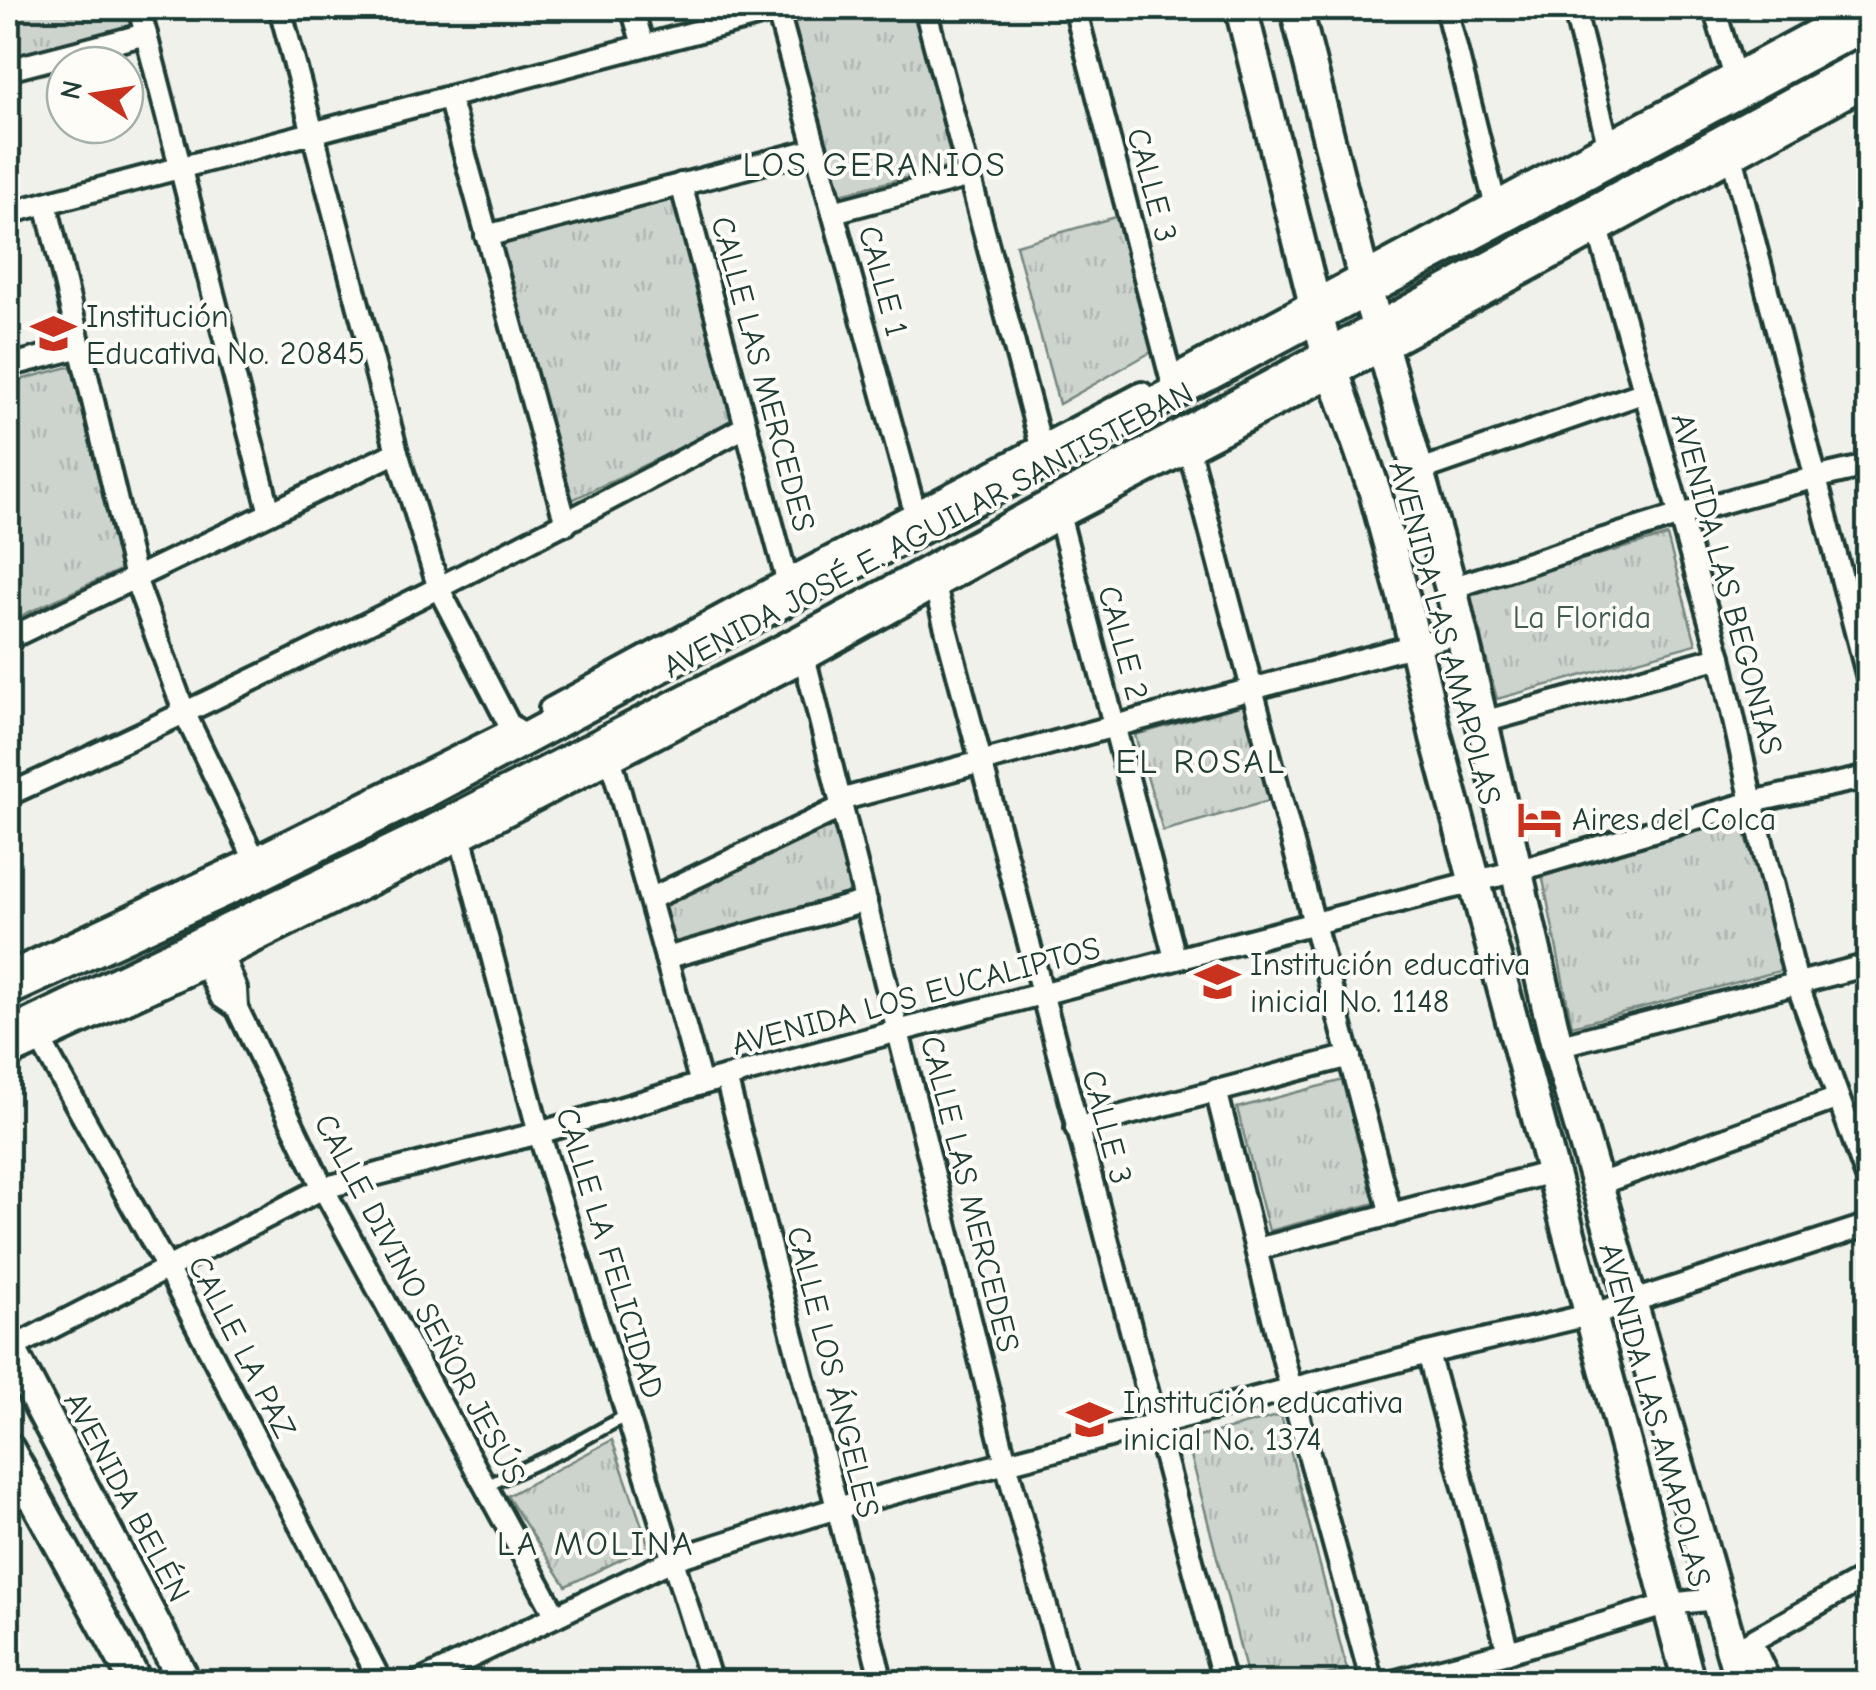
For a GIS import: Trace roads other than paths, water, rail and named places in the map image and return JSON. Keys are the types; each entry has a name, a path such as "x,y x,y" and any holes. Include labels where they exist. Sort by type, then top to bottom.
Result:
{"main road":[{"name":"AVENIDA LAS AMAPOLAS","path":"1240,8 1315,308 1374,492 1436,738 1689,1682"},
{"name":"AVENIDA LAS AMAPOLAS","path":"1296,8 1365,282 1451,588 1557,1046 1716,1600 1740,1647 1741,1682"},
{"name":"AVENIDA JOSÉ E. AGUILAR SANTISTEBAN","path":"8,990 405,803 936,522 1315,308 1868,24"},
{"name":"AVENIDA JOSÉ E. AGUILAR SANTISTEBAN","path":"8,1035 471,812 801,641 1185,430 1331,366 1868,62"},
{"name":"AVENIDA BELÉN","path":"8,1348 185,1682"},
{"path":"8,1450 136,1682"}],"street":[{"path":"139,8 270,513"},
{"path":"280,8 397,452 438,588 512,730"},
{"path":"632,8 643,46"},
{"path":"8,213 781,8"},
{"name":"CALLE 1","path":"781,8 915,512"},
{"path":"925,8 1040,446"},
{"name":"CALLE 3","path":"1075,8 1171,378"},
{"path":"1446,8 1495,203"},
{"path":"1574,8 1607,140"},
{"path":"1714,8 1734,74"},
{"name":"AVENIDA JOSÉ E. AGUILAR SANTISTEBAN","path":"1365,282 1607,140 1856,8"},
{"path":"8,70 146,34"},
{"name":"AVENIDA JOSÉ E. AGUILAR SANTISTEBAN","path":"1382,338 1599,232 1868,86"},
{"path":"449,96 566,524"},
{"path":"486,236 816,149"},
{"path":"1734,160 1868,678"},
{"path":"833,212 970,176"},
{"name":"CALLE LAS MERCEDES","path":"681,184 787,580"},
{"path":"46,203 135,578 185,714 254,858"},
{"name":"AVENIDA LAS BEGONIAS","path":"1599,232 1720,657 1797,983 1868,1180"},
{"name":"AVENIDA JOSÉ E. AGUILAR SANTISTEBAN","path":"8,973 254,858 512,730 1040,446 1315,308"},
{"path":"8,366 80,348"},
{"name":"AVENIDA JOSÉ E. AGUILAR SANTISTEBAN","path":"8,1058 215,962 806,660 1190,450 1331,366"},
{"path":"1418,471 1645,392"},
{"path":"8,795 185,714 438,588 745,427"},
{"path":"1190,450 1391,1215"},
{"path":"8,640 397,452"},
{"path":"1451,588 1815,476 1868,466"},
{"name":"CALLE 2","path":"1060,518 1175,958"},
{"name":"CALLE 3","path":"934,587 1224,1682"},
{"path":"650,899 842,804 980,761 1460,632"},
{"path":"1483,722 1720,657"},
{"name":"CALLE LAS MERCEDES","path":"806,660 1006,1462 1067,1682"},
{"path":"611,760 701,1084"},
{"name":"AVENIDA LOS EUCALIPTOS","path":"8,1348 322,1188 540,1133 701,1084 898,1031 1516,871 1752,802 1868,778"},
{"name":"CALLE LA FELICIDAD","path":"461,839 540,1133 711,1682"},
{"path":"666,958 866,901"},
{"name":"CALLE DIVINO SEÑOR JESÚS","path":"215,962 236,989 237,1008 322,1188 556,1616"},
{"path":"1557,1046 1868,965"},
{"name":"CALLE LA PAZ","path":"42,1043 167,1268 381,1682"},
{"path":"1076,1128 1350,1056"},
{"name":"CALLE LOS ÁNGELES","path":"726,1077 882,1682"},
{"path":"1216,1090 1291,1388 1372,1682"},
{"path":"1596,1185 1838,1098"},
{"path":"1256,1249 1552,1172"},
{"path":"419,1682 674,1559 1006,1462 1593,1314 1868,1225"},
{"path":"1428,1353 1508,1652"},
{"path":"1770,1682 1740,1647 1868,1576"},
{"path":"1392,1682 1669,1604 1716,1600"}],"lane":[{"path":"486,1486 628,1415"}],"place":[{"name":"Institución Educativa No. 20845","path":"53,334"},
{"name":"Aires del Colca","path":"1539,819"},
{"name":"Institución educativa inicial No. 1148","path":"1217,982"},
{"name":"Institución educativa inicial No. 1374","path":"1090,1420"}],"district":[{"name":"LOS GERANIOS","path":"875,164"},
{"name":"EL ROSAL","path":"1201,761"},
{"name":"LA MOLINA","path":"596,1543"}],"park label":[{"name":"La Florida","path":"1582,617"}]}
